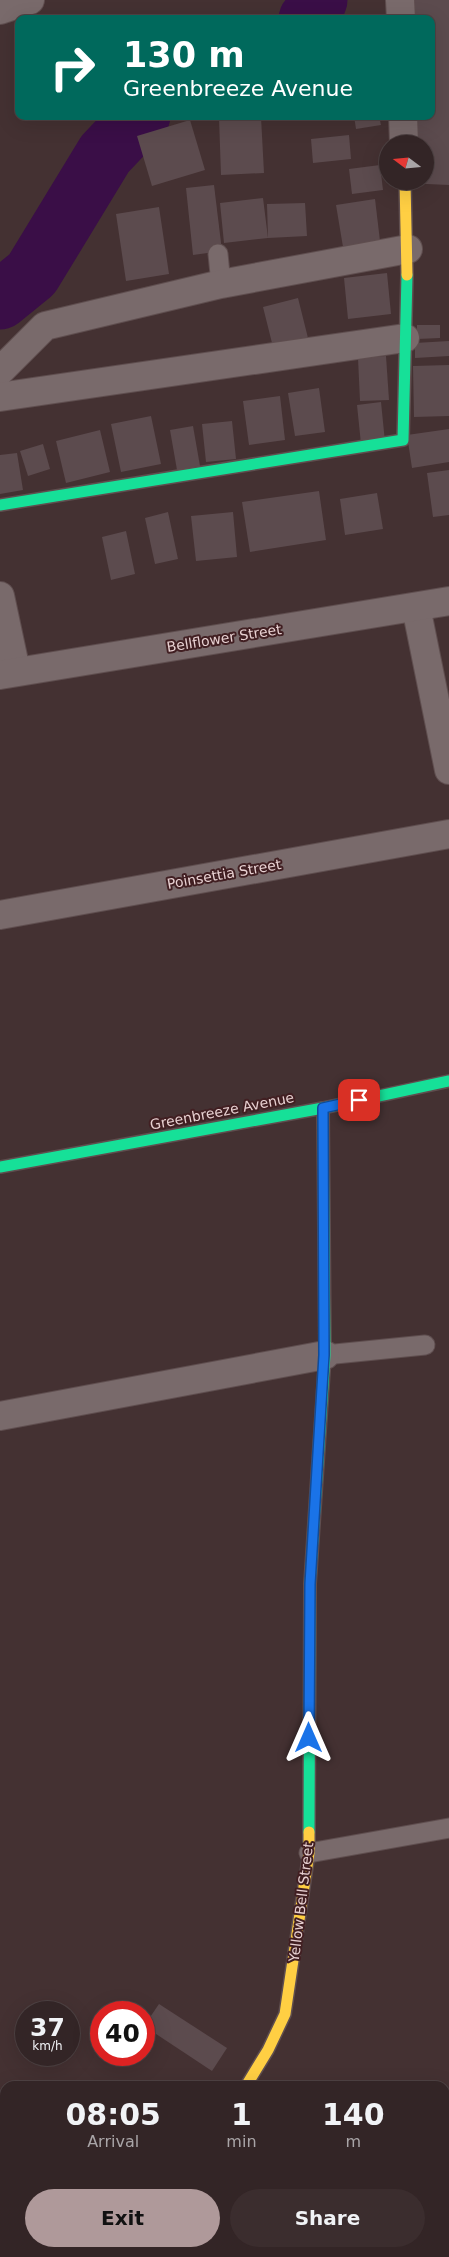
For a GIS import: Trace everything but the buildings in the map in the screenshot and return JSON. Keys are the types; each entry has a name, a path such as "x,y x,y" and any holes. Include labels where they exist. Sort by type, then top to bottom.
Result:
{"street":[{"path":"0,10 30,0"},
{"path":"400,0 401,15"},
{"path":"403,120 404,135"},
{"path":"0,505 403,440 408,249 405,190"},
{"path":"0,371 45,326 220,284 408,249"},
{"path":"0,397 405,338"},
{"path":"0,596 8,673"},
{"name":"Bellflower Street","path":"8,673 416,608 449,601"},
{"path":"416,608 449,770"},
{"name":"Poinsettia Street","path":"0,915 449,834"},
{"name":"Greenbreeze Avenue","path":"0,1168 323,1108 449,1081"},
{"name":"Yellow Bell Street","path":"249,2081 268,2050 286,2014 309,1854 310,1584 324,1355 323,1108"},
{"path":"0,1416 324,1355"}],"lane":[{"path":"218,254 220,284"},
{"path":"324,1355 424,1345"},
{"path":"309,1854 449,1828"}],"waterway":[{"path":"312,15 318,0"},
{"path":"0,300 32,274 105,154 137,120"}],"traffic: fast":[{"path":"0,505 403,440 407,275"},
{"path":"0,1167 323,1108 449,1081"},
{"path":"309,1832 310,1584 325,1355 323,1108"}],"traffic: slow":[{"path":"405,190 407,275"},
{"path":"249,2081 268,2050 285,2014 309,1853 309,1832"}],"route":[{"path":"309,1738 310,1584 324,1355 323,1108 359,1100"}]}
